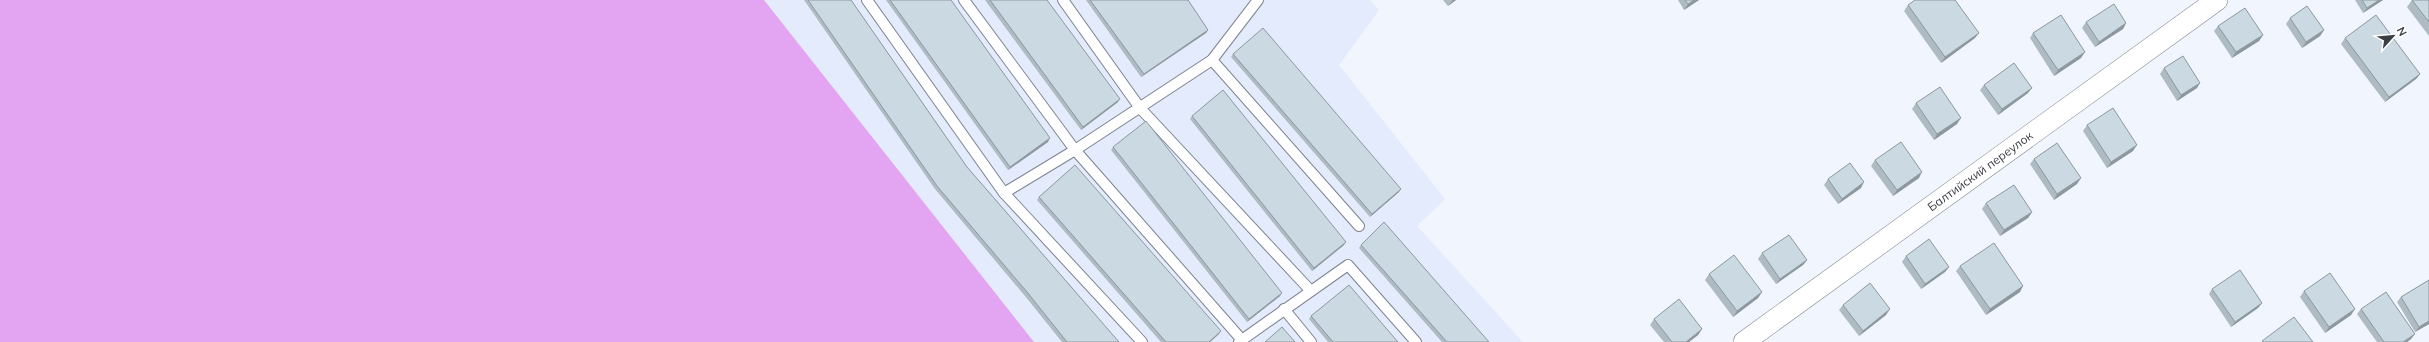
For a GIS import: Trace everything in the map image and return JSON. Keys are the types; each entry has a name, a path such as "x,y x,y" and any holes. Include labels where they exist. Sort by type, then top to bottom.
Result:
{"street":[{"name":"Балтийский переулок","path":"1744,342 2217,0"}],"lane":[{"path":"867,0 1004,193 1142,342"},
{"path":"964,0 1075,150 1240,341 1310,290 1348,265 1416,342"},
{"path":"1063,0 1140,108 1310,290"},
{"path":"1004,193 1075,150 1212,60 1258,0"},
{"path":"1212,60 1359,226"},
{"path":"1284,309 1311,342"}],"shaded area":[{"path":"0,0 764,0 1034,342 0,342"},
{"path":"764,0 1370,0 1379,10 1339,65 1445,199 1417,226 1523,342 1034,342"}],"building":[{"path":"808,0 851,0 967,167 1119,342 1067,342 1027,292 937,186"},
{"path":"890,0 951,0 1050,138 1010,167"},
{"path":"990,0 1047,0 1120,99 1083,127"},
{"path":"1090,0 1188,0 1208,30 1144,74"},
{"path":"1685,0 1694,0 1688,4"},
{"path":"1915,0 1955,0 1979,33 1945,57 1908,5"},
{"path":"2362,0 2379,0 2367,8"},
{"path":"2412,0 2429,0 2429,22"},
{"path":"2114,4 2126,23 2099,42 2086,22"},
{"path":"2307,6 2324,30 2306,42 2290,18"},
{"path":"2245,8 2263,35 2236,52 2218,26"},
{"path":"2061,15 2085,52 2058,70 2033,33"},
{"path":"2376,15 2420,74 2389,97 2345,38"},
{"path":"1263,28 1401,189 1372,214 1233,54"},
{"path":"2183,56 2200,83 2181,95 2164,68"},
{"path":"2014,63 2032,88 2002,109 1984,85"},
{"path":"1940,87 1961,118 1937,134 1916,103"},
{"path":"1223,90 1346,242 1314,268 1192,116"},
{"path":"2113,108 2137,145 2111,162 2087,125"},
{"path":"1146,121 1282,293 1249,319 1113,147"},
{"path":"1901,142 1922,172 1897,190 1875,160"},
{"path":"2057,143 2081,178 2057,194 2034,159"},
{"path":"1850,163 1864,182 1842,199 1828,179"},
{"path":"1075,165 1221,331 1209,342 1166,342 1039,197"},
{"path":"2014,185 2032,212 2004,230 1986,203"},
{"path":"1384,222 1489,342 1447,342 1361,245"},
{"path":"1789,235 1807,260 1780,279 1762,253"},
{"path":"1929,239 1949,267 1925,284 1906,256"},
{"path":"1994,243 2023,286 1990,309 1960,266"},
{"path":"1734,255 1762,292 1737,311 1709,274"},
{"path":"2240,270 2262,303 2235,322 2212,289"},
{"path":"2330,273 2355,309 2329,327 2304,291"},
{"path":"2429,280 2429,321 2419,327 2401,297"},
{"path":"1870,283 1890,309 1863,331 1843,305"},
{"path":"1349,285 1398,342 1333,342 1311,316"},
{"path":"2386,292 2415,334 2403,342 2384,342 2361,309"},
{"path":"1679,299 1702,329 1686,342 1672,342 1654,319"},
{"path":"2294,317 2313,342 2262,341"},
{"path":"1282,327 1295,342 1265,342"}]}
